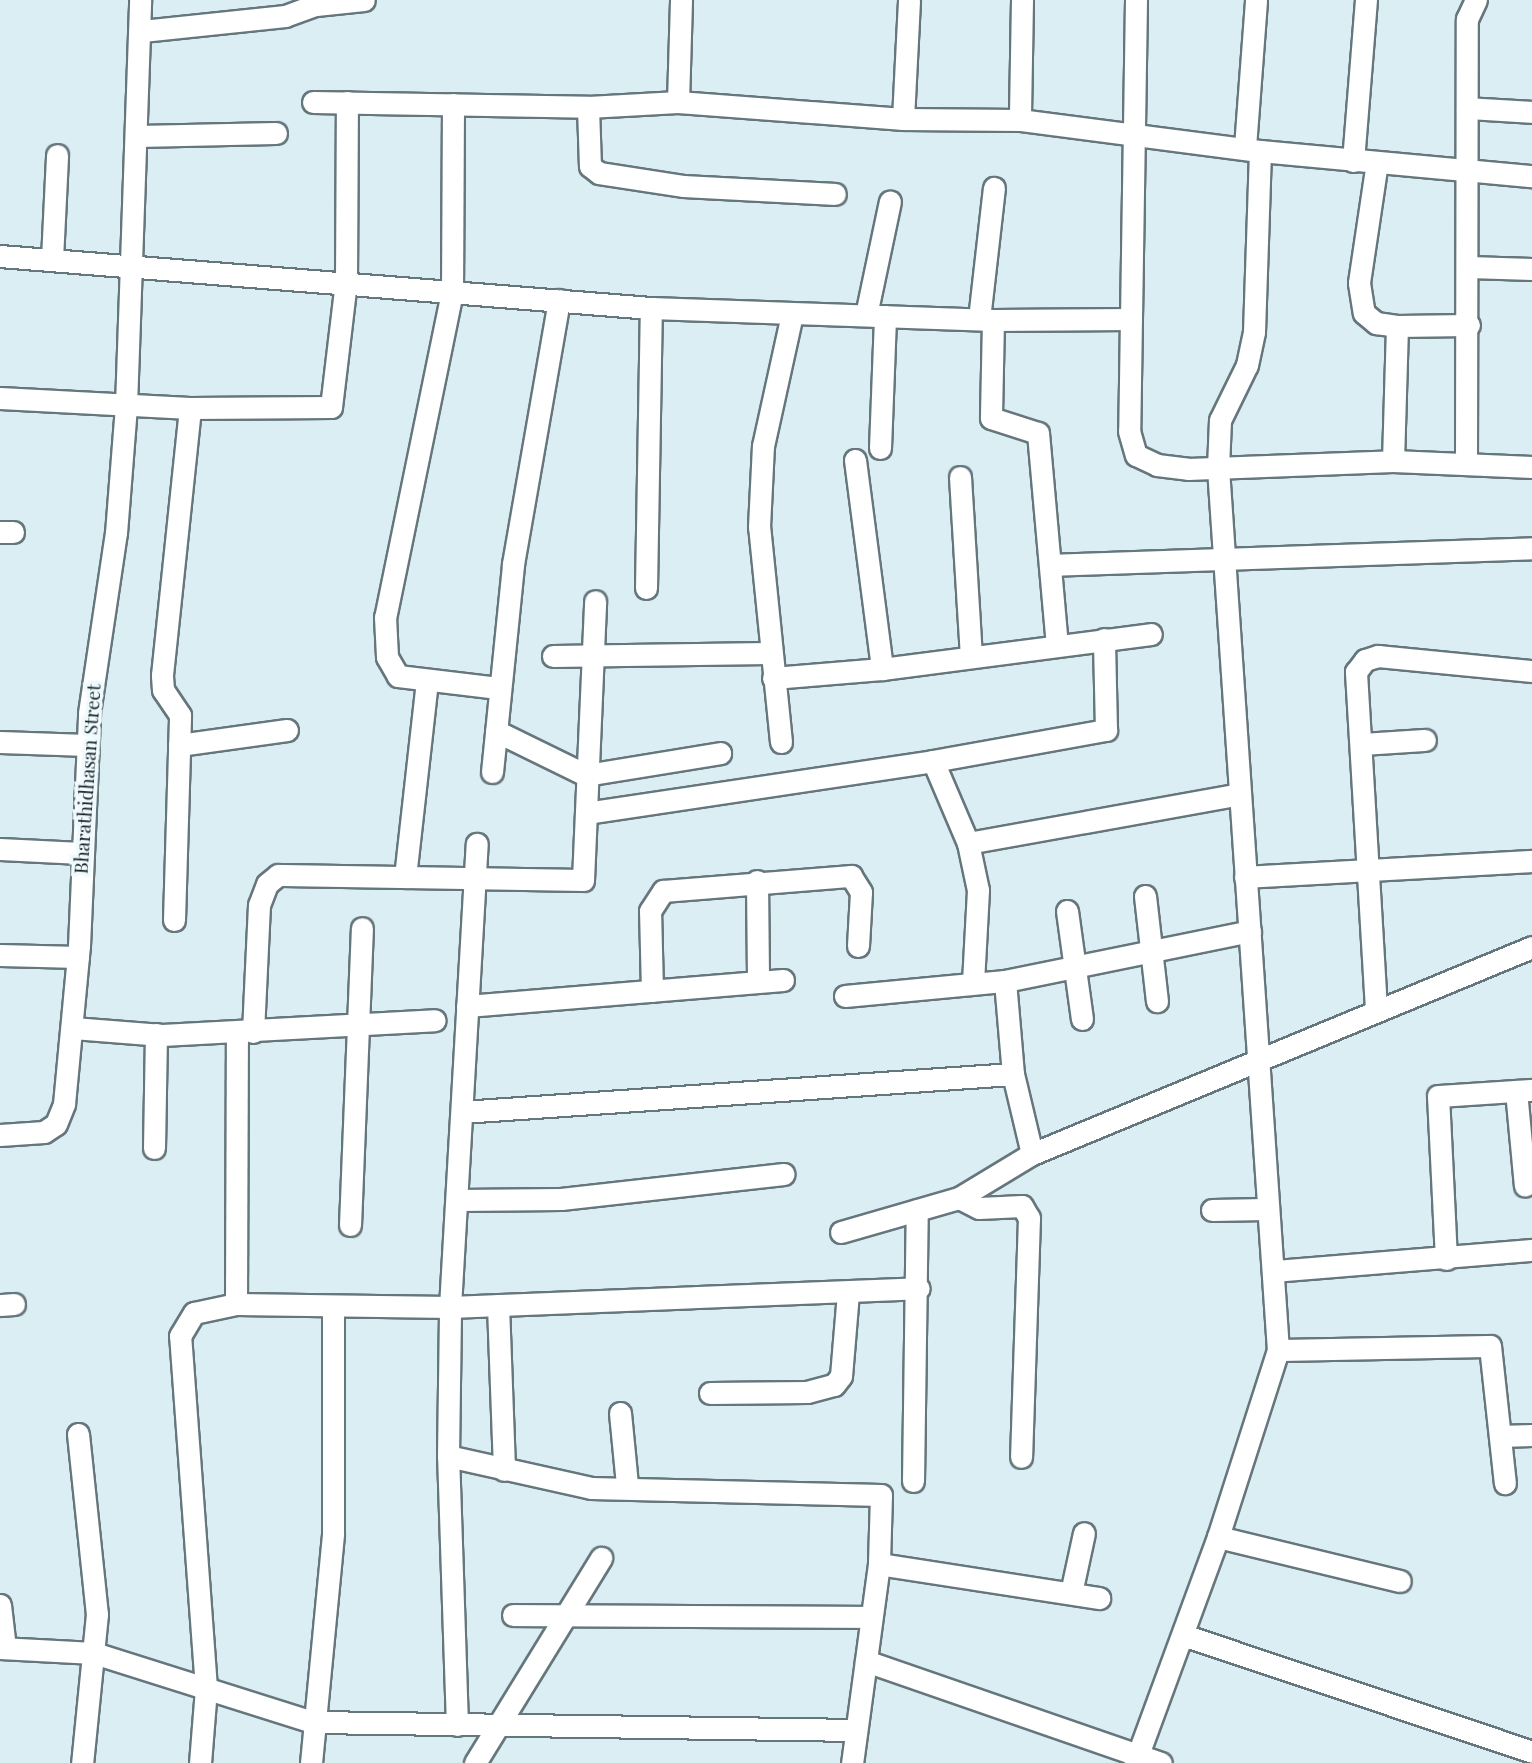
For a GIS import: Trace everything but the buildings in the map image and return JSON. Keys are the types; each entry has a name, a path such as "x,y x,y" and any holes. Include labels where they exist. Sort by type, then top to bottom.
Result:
{"street":[{"name":"Bharathidhasan Street","path":"0,1135 44,1132 56,1125 73,1028 87,745 116,533 126,406 129,264 142,31 140,0"},
{"path":"142,31 285,16 316,5 364,0"},
{"path":"678,102 681,0"},
{"path":"903,119 909,0"},
{"path":"1020,120 1022,0"},
{"path":"1136,0 1129,431 1136,454 1157,465 1218,468 1393,461 1532,467"},
{"path":"1136,1760 1218,1537 1278,1350 1274,1271 1266,1209 1259,1057 1218,468 1220,420 1247,365 1254,332 1253,149 1256,0"},
{"path":"1353,161 1366,0"},
{"path":"1466,464 1469,325 1467,19 1476,0"},
{"path":"313,102 588,107 678,102 903,119 1020,120 1132,136 1353,161 1532,176"},
{"path":"0,398 190,408 331,407 346,282 346,102"},
{"path":"453,104 452,292 386,617 387,657 398,676 498,688"},
{"path":"588,107 590,166 599,173 684,186 835,194"},
{"path":"1466,108 1532,112"},
{"path":"137,136 276,133"},
{"path":"52,259 57,155"},
{"path":"1377,162 1359,284 1364,313 1376,323 1397,326 1469,325"},
{"path":"994,188 986,319 990,418 1038,433 1057,644"},
{"path":"880,448 876,316 890,201"},
{"path":"0,256 129,264 651,308 986,319 1131,319"},
{"path":"1469,267 1532,269"},
{"path":"492,772 498,688 513,564 559,300"},
{"path":"646,588 651,308"},
{"path":"781,742 769,653 760,527 763,446 792,314"},
{"path":"1393,461 1397,326"},
{"path":"174,920 179,708 163,690 162,675 190,408"},
{"path":"855,460 882,669"},
{"path":"960,477 971,656"},
{"path":"1051,565 1224,562 1532,548"},
{"path":"236,1304 245,1033 259,905 267,884 278,875 583,880 595,601"},
{"path":"773,678 882,669 1057,644 1151,634"},
{"path":"586,813 933,761 1106,730 1104,639"},
{"path":"553,656 593,658 769,653"},
{"path":"1376,1009 1356,672 1365,660 1378,656 1532,671"},
{"path":"405,877 427,681"},
{"path":"178,745 288,730"},
{"path":"496,732 586,775 720,753"},
{"path":"1361,744 1425,740"},
{"path":"0,742 87,745"},
{"path":"933,761 968,843 978,890 973,983"},
{"path":"968,843 1240,794"},
{"path":"457,1725 448,1456 450,1307 477,844"},
{"path":"0,849 81,853"},
{"path":"1245,877 1532,861"},
{"path":"652,991 650,911 654,898 663,891 757,881 856,878 858,946"},
{"path":"757,881 758,981"},
{"path":"1145,896 1157,1001"},
{"path":"1067,911 1082,1019"},
{"path":"350,1225 362,928"},
{"path":"845,996 1005,981 1151,949 1250,931"},
{"path":"841,1232 959,1198 1032,1154 1259,1057 1532,947"},
{"path":"0,955 78,957"},
{"path":"467,1006 783,979"},
{"path":"1005,981 1013,1074 1032,1154"},
{"path":"73,1028 156,1034 245,1033 435,1020"},
{"path":"154,1148 156,1034"},
{"path":"461,1112 1013,1074"},
{"path":"1446,1259 1438,1096 1524,1091 1525,1186"},
{"path":"458,1200 561,1199 784,1174"},
{"path":"959,1198 979,1208 1023,1206 1029,1218 1021,1457"},
{"path":"1212,1210 1266,1209"},
{"path":"913,1481 919,1288 916,1210"},
{"path":"1274,1271 1532,1250"},
{"path":"200,1763 206,1688 180,1336 194,1313 236,1304 450,1307 919,1288"},
{"path":"710,1393 807,1391 834,1385 841,1376 848,1292"},
{"path":"498,1304 504,1470"},
{"path":"311,1763 334,1533 333,1307"},
{"path":"1278,1350 1490,1346 1505,1483"},
{"path":"620,1413 627,1485"},
{"path":"78,1434 97,1614 82,1763"},
{"path":"1500,1436 1532,1434"},
{"path":"448,1456 591,1488 627,1485 720,1494 881,1495 879,1564 852,1763"},
{"path":"1071,1593 1084,1533"},
{"path":"1218,1537 1400,1581"},
{"path":"475,1763 500,1726 562,1615 601,1558"},
{"path":"879,1564 1099,1598"},
{"path":"0,1605 2,1648 94,1653 313,1722 856,1730"},
{"path":"513,1615 870,1617"},
{"path":"1183,1635 1532,1752"},
{"path":"866,1661 1136,1760 1161,1763"}]}
